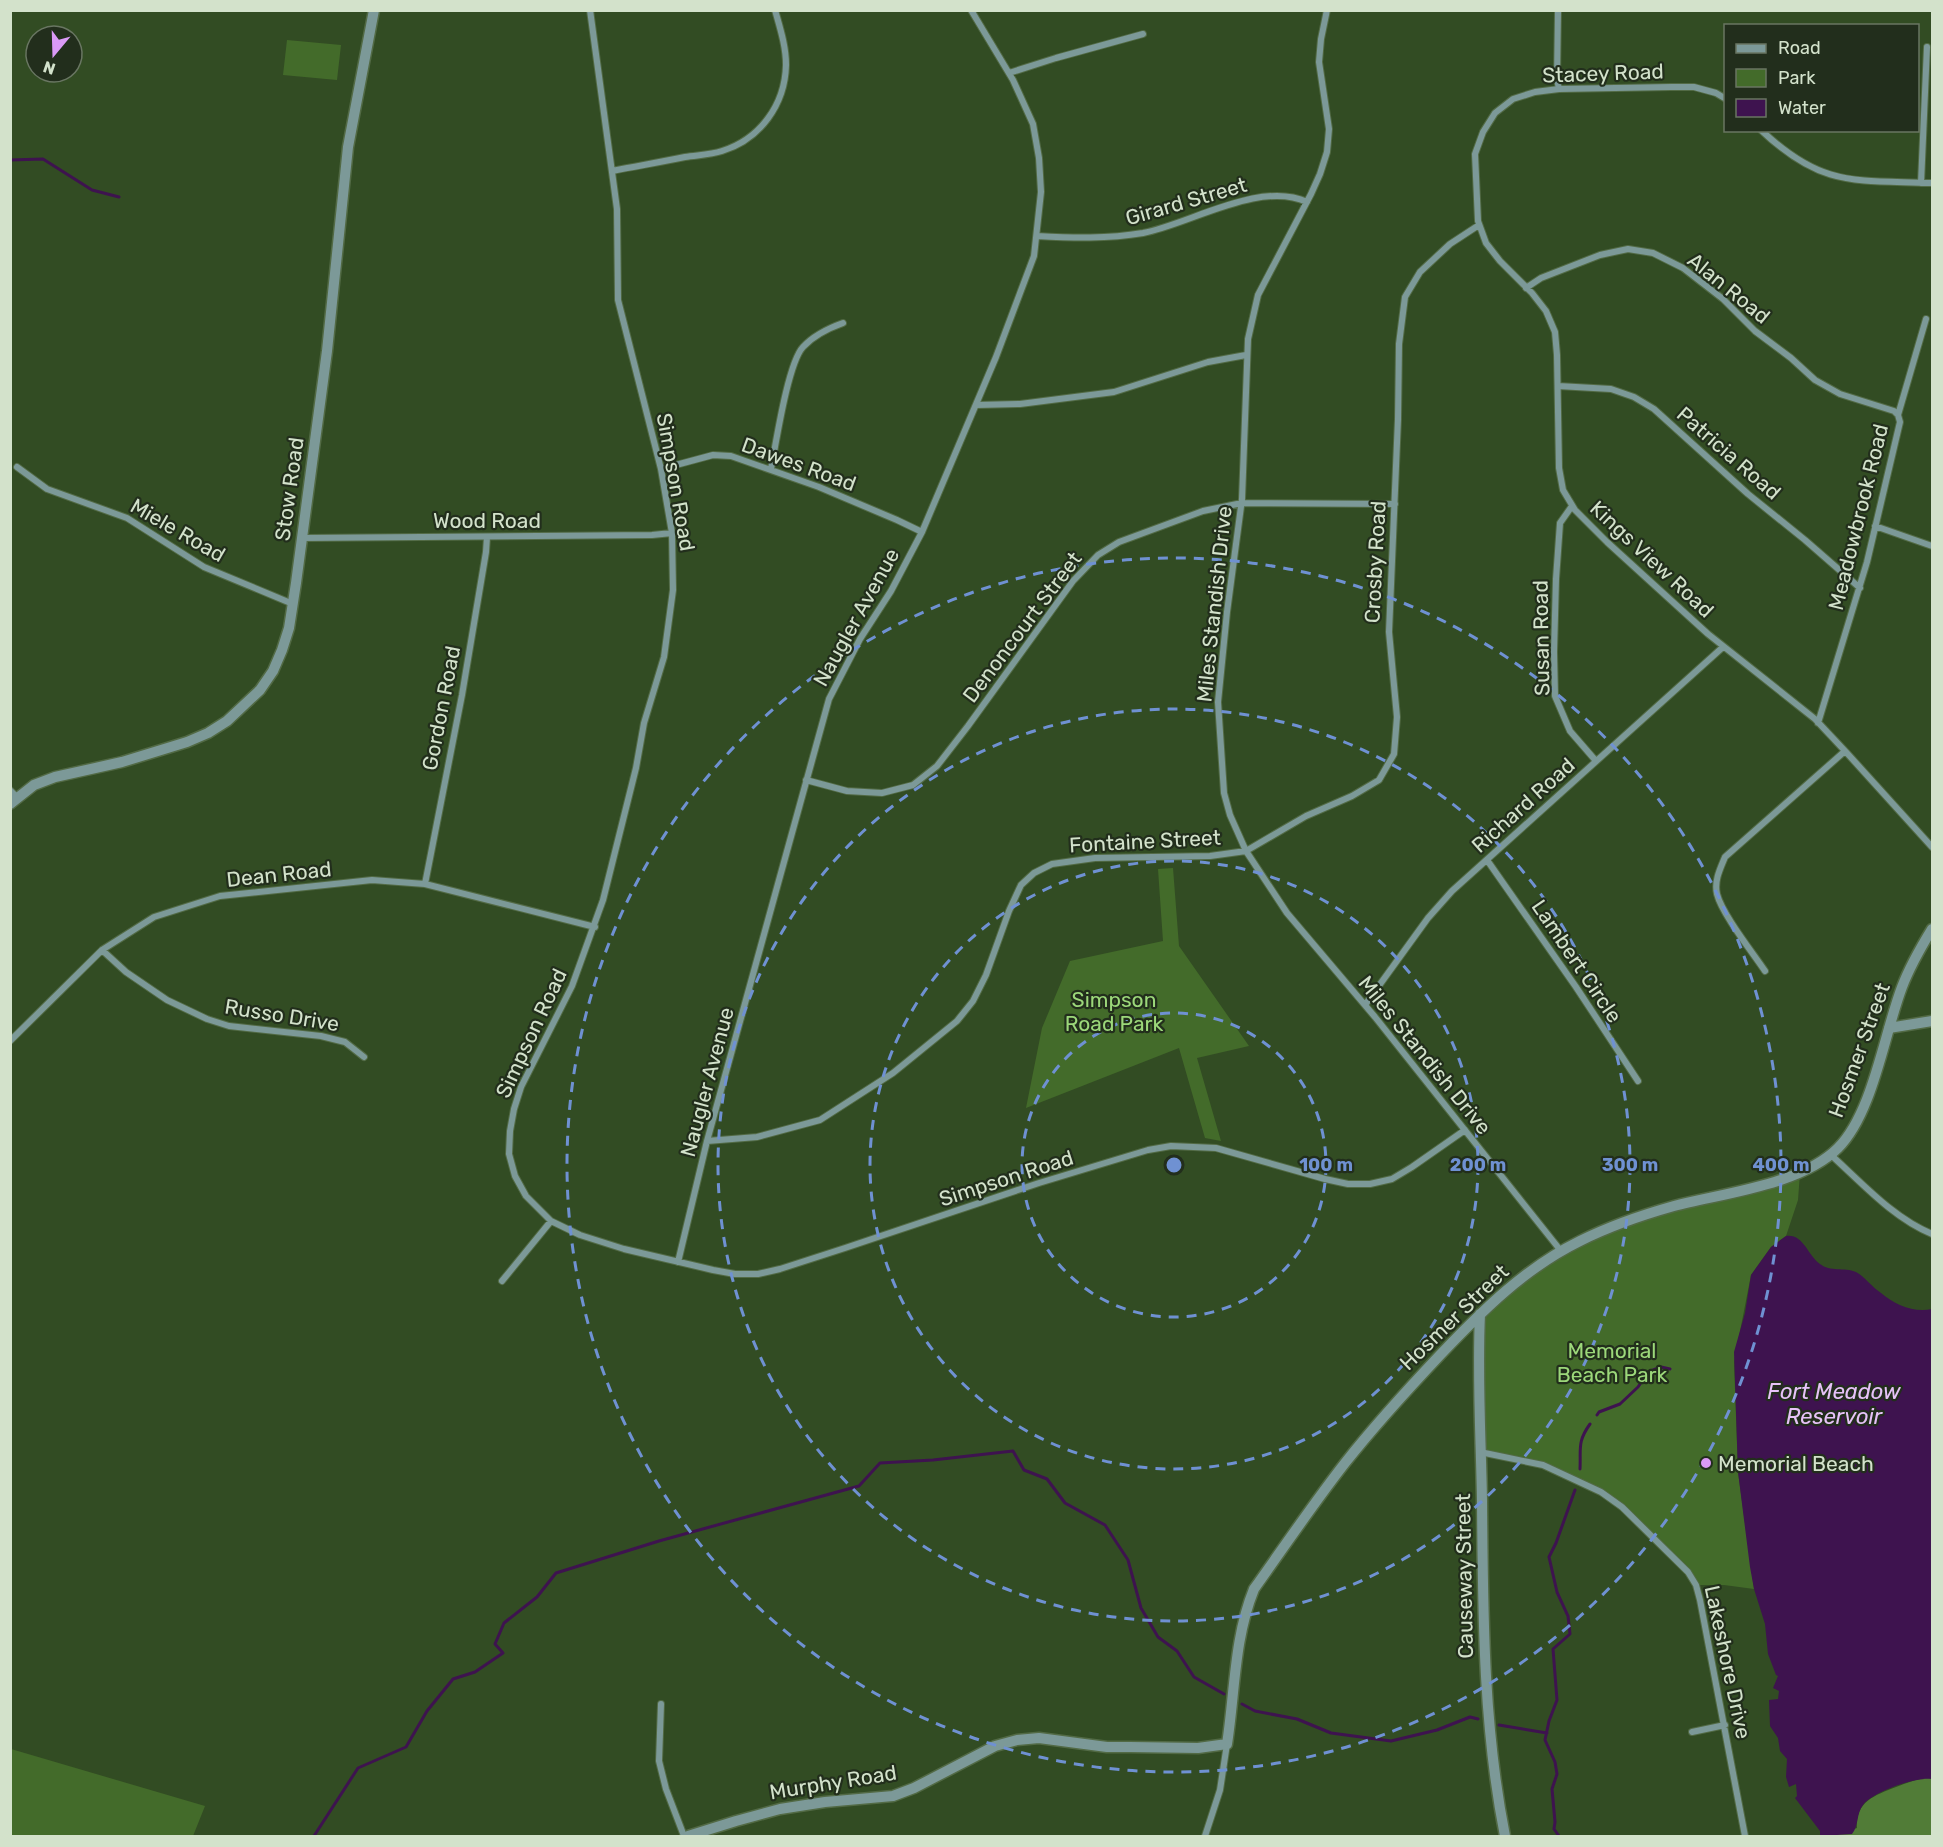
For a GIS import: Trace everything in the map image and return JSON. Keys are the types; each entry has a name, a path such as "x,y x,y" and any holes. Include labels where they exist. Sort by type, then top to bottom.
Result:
{"street":[{"name":"Stow Road","path":"13,797 34,785 55,777 122,762 187,742 208,733 227,721 260,690 273,671 282,650 293,604 328,343 348,147 374,10"},
{"name":"Simpson Road","path":"590,10 617,209 618,300 661,469 672,533 673,590 664,657 644,723 636,768 595,927 563,1006 521,1087 514,1109 509,1154 515,1176 526,1196 551,1221 580,1236 678,1262 735,1274 758,1274 780,1269 1126,1156 1171,1146 1216,1148 1325,1179 1348,1184 1370,1184 1392,1179 1465,1130"},
{"path":"612,171 721,151 742,143 757,132 778,105 783,87 786,64 775,10"},
{"name":"Naugler Avenue","path":"678,1262 707,1141 828,699 860,639 891,591 922,532 1019,300 1034,256 1041,192 1034,124 1009,74 971,10"},
{"name":"Miles Standish Drive","path":"1327,10 1319,62 1329,129 1327,152 1307,202 1258,295 1251,317 1246,355 1242,503 1227,612 1218,702 1224,793 1230,815 1246,850 1287,913 1365,1005 1561,1251"},
{"path":"1558,10 1557,79 1559,89"},
{"path":"1009,74 1056,58 1143,34"},
{"path":"1921,183 1927,47"},
{"name":"Stacey Road","path":"1479,225 1475,153 1483,132 1496,113 1514,99 1535,92 1559,89 1694,87 1716,93 1724,98"},
{"path":"1764,132 1804,164 1824,174 1869,182 1932,183"},
{"name":"Girard Street","path":"1037,236 1104,239 1146,232 1263,196 1285,196 1307,202"},
{"name":"Kings View Road","path":"1479,225 1486,243 1500,261 1546,311 1555,332 1559,468 1563,490 1572,506 1598,534 1723,647 1789,697 1818,723 1932,848"},
{"name":"Crosby Road","path":"1246,850 1306,816 1352,796 1379,780 1394,754 1396,717 1388,635 1395,504 1399,344 1405,297 1420,272 1450,244 1479,225"},
{"name":"Alan Road","path":"1526,288 1541,278 1600,255 1628,249 1653,253 1683,268 1723,299 1755,331 1791,358 1815,380 1840,394 1894,411 1898,415"},
{"name":"Meadowbrook Road","path":"1818,723 1860,588 1890,468 1899,422 1898,415 1926,319"},
{"path":"771,469 791,374 802,348 826,329 843,322"},
{"path":"976,405 1020,404 1114,392 1209,362 1246,355"},
{"name":"Patricia Road","path":"1558,386 1611,389 1634,397 1654,410 1860,588"},
{"name":"Dawes Road","path":"661,469 713,455 731,456 771,469 867,507 922,532"},
{"name":"Miele Road","path":"17,467 47,489 127,518 204,567 293,604"},
{"name":"Denoncourt Street","path":"806,780 847,791 882,793 914,785 937,766 1073,581 1098,555 1119,542 1203,511 1242,503 1395,504"},
{"name":"Susan Road","path":"1572,506 1560,523 1555,600 1555,696 1570,731 1596,761"},
{"path":"1875,526 1932,546"},
{"name":"Wood Road","path":"302,538 652,536 672,533"},
{"name":"Gordon Road","path":"425,884 462,695 486,552 486,537"},
{"name":"Richard Road","path":"1365,1005 1428,918 1452,891 1723,647"},
{"path":"1765,971 1731,921 1718,895 1717,877 1725,857 1845,751"},
{"name":"Fontaine Street","path":"707,1141 757,1137 820,1120 893,1073 957,1021 973,1001 986,975 1021,885 1034,873 1052,864 1095,858 1210,856 1246,850"},
{"name":"Lambert Circle","path":"1487,860 1576,987 1638,1081"},
{"name":"Dean Road","path":"10,1041 102,950 154,917 220,896 372,880 425,884 595,927"},
{"name":"Hosmer Street","path":"1205,1836 1220,1790 1240,1632 1245,1610 1254,1589 1346,1461 1420,1376 1480,1314 1525,1275 1561,1251 1630,1220 1800,1173 1831,1155 1847,1137 1860,1116 1903,985 1932,929"},
{"name":"Russo Drive","path":"102,950 126,972 167,1000 207,1019 229,1026 321,1036 345,1042 364,1057"},
{"path":"1890,1028 1932,1021"},
{"path":"1831,1155 1894,1211 1918,1228 1932,1234"},
{"path":"502,1281 551,1221"},
{"name":"Causeway Street","path":"1480,1314 1478,1368 1485,1676 1491,1751 1505,1836"},
{"name":"Lakeshore Drive","path":"1480,1452 1556,1470 1601,1491 1634,1518 1688,1572 1696,1586 1745,1836"},
{"path":"661,1704 659,1761 677,1822 686,1836"},
{"path":"1692,1732 1725,1725"},
{"name":"Murphy Road","path":"686,1836 758,1814 802,1804 893,1796 914,1788 995,1746 1017,1740 1039,1738 1107,1747 1198,1748 1227,1744"}],"green space":[{"path":"287,40 341,45 337,80 283,75"},
{"name":"Simpson Road Park","path":"1173,868 1179,946 1249,1046 1197,1058 1221,1141 1205,1138 1179,1048 1026,1108 1042,1028 1070,961 1163,941 1158,869"},
{"name":"Memorial Beach Park","path":"1800,1173 1798,1200 1786,1236 1771,1247 1751,1275 1734,1362 1738,1472 1754,1589 1724,1585 1696,1585 1693,1579 1622,1507 1556,1470 1480,1452 1480,1314 1493,1301 1598,1233"},
{"path":"10,1749 205,1806 193,1836 11,1836"},
{"path":"1932,1779 1932,1836 1834,1836 1857,1828 1859,1812 1874,1797 1911,1781"}],"water":[{"name":"Fort Meadow Reservoir","path":"1786,1236 1797,1238 1824,1266 1856,1272 1886,1297 1899,1304 1918,1310 1932,1309 1932,1779 1906,1782 1875,1795 1863,1805 1852,1834 1820,1836 1820,1831 1795,1798 1797,1796 1796,1784 1789,1787 1786,1777 1787,1759 1780,1751 1778,1738 1770,1726 1769,1700 1778,1699 1779,1691 1773,1688 1778,1676 1768,1654 1765,1624 1754,1589 1738,1472 1734,1352 1745,1313 1751,1275 1771,1247"}],"waterway":[{"path":"10,160 43,159 92,190 119,197"},
{"path":"1597,1415 1599,1412 1620,1404 1638,1387 1648,1372 1661,1367 1670,1369"},
{"path":"1580,1469 1581,1441 1590,1424"},
{"path":"314,1836 358,1768 406,1747 427,1711 453,1679 475,1672 503,1653 495,1644 504,1623 537,1597 556,1573 659,1541 859,1486 880,1463 1013,1451 1024,1470 1047,1479 1065,1503 1105,1525 1128,1560 1141,1608 1158,1637 1177,1651 1194,1677 1224,1694"},
{"path":"1559,1836 1554,1829 1552,1789 1557,1774 1555,1762 1545,1740 1557,1700 1553,1649 1570,1634 1568,1616 1557,1592 1549,1557 1575,1490"},
{"path":"1242,1704 1255,1711 1297,1719 1331,1733 1391,1741 1437,1730 1470,1717 1478,1719"},
{"path":"1499,1725 1547,1733"}],"place":[{"name":"Memorial Beach","path":"1706,1463"}]}
